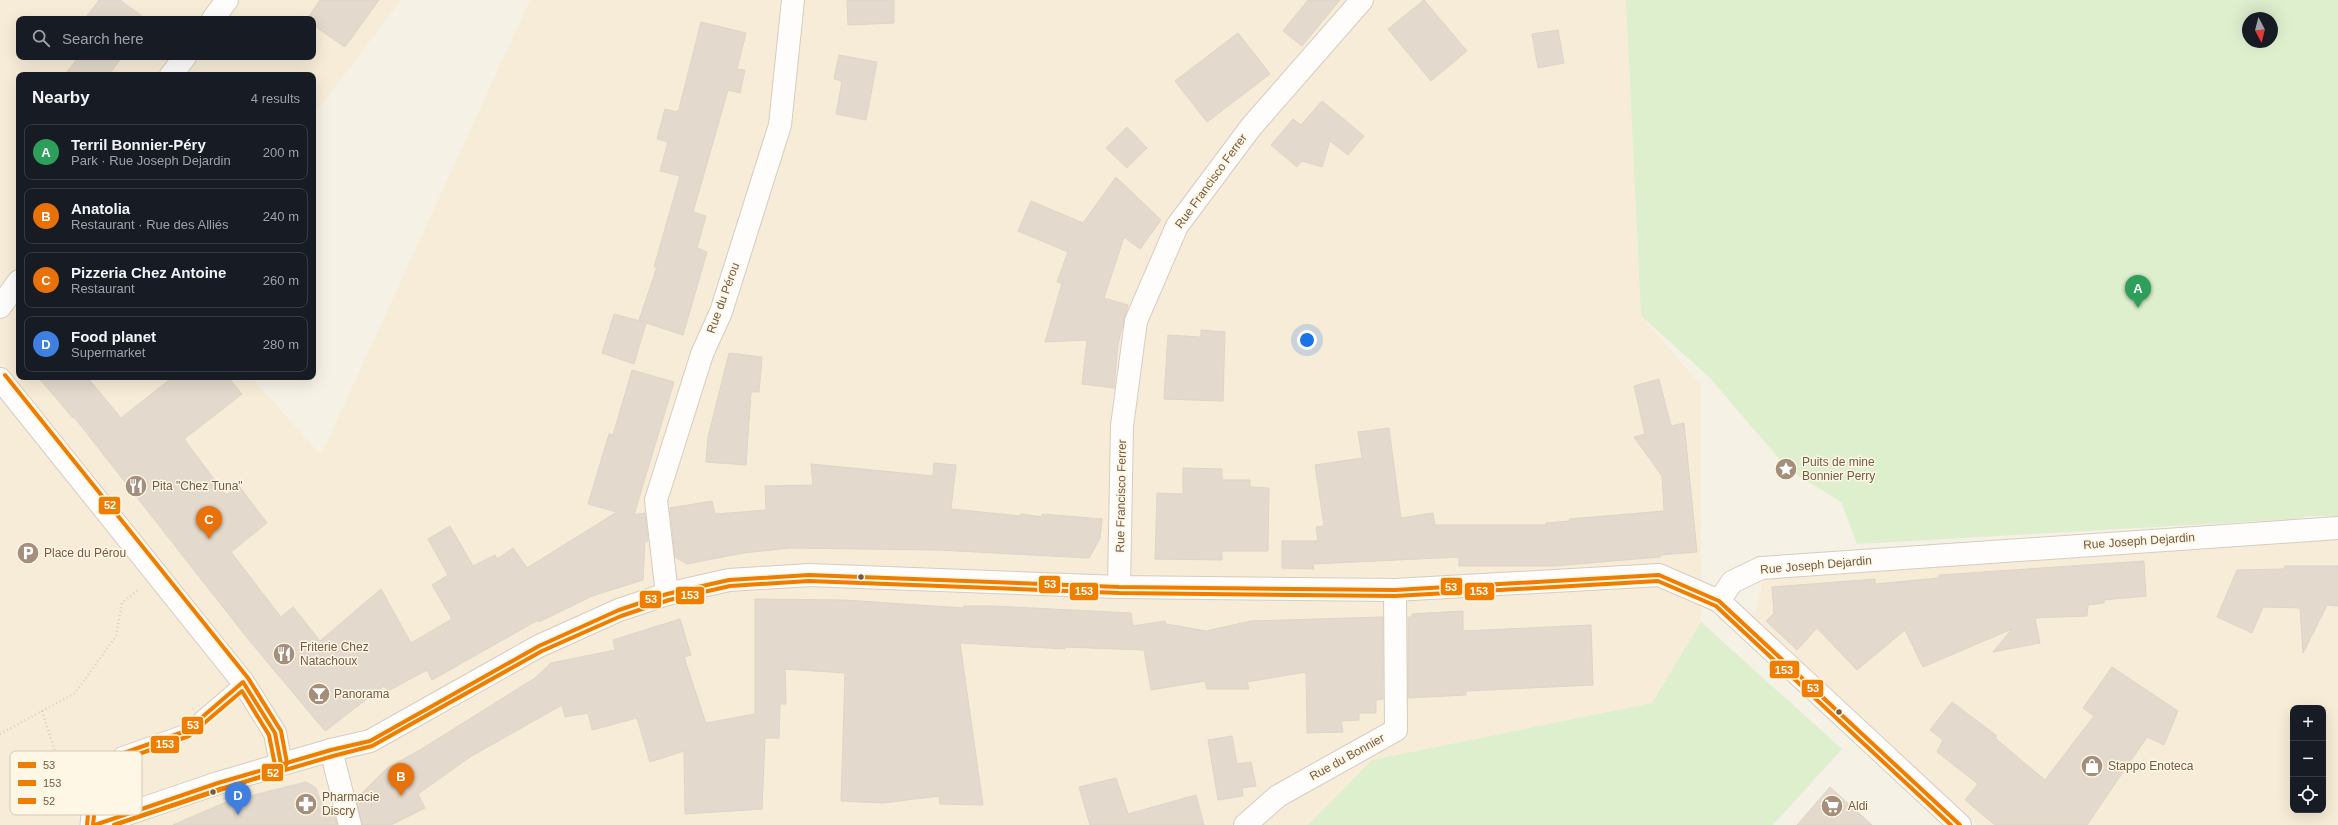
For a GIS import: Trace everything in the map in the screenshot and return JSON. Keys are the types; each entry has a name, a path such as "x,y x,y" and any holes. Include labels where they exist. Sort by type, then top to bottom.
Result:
{"street":[{"path":"215,16 227,0"},
{"name":"Rue du Pérou","path":"668,594 656,500 702,354 721,312 780,125 793,0"},
{"name":"Rue Francisco Ferrer","path":"1119,587 1122,426 1136,321 1177,226 1251,127 1362,0"},
{"path":"173,72 183,60"},
{"path":"0,307 16,285"},
{"path":"0,379 244,682 275,733 281,764"},
{"name":"Rue Joseph Dejardin","path":"1718,601 1732,582 1761,568 2338,528"},
{"path":"142,809 218,783 281,764 370,741 539,646 619,610 668,594 730,580 809,575 1119,587 1395,590 1659,575 1718,601 1960,825"},
{"name":"Rue du Bonnier","path":"1245,825 1278,796 1396,730 1395,590"},
{"path":"331,750 350,825"},
{"path":"95,825 124,815"}],"lane":[{"path":"129,751 186,731 244,682"},
{"path":"87,825 88,815"}],"path":[{"path":"0,734 75,693 83,685 116,636 122,603 157,574"},
{"path":"42,711 55,751"}],"shaded area":[{"path":"0,0 401,0 316,112 316,72 16,72 16,380 254,380 321,455 530,0 1626,0 1641,316 1700,384 1701,622 1652,703 1372,760 1308,825 0,825"},
{"path":"2338,531 2338,825 1977,825 1753,622 1763,580 2118,542"}],"green space":[{"path":"1626,0 2338,0 2338,516 2308,516 2296,519 1857,544 1841,502 1788,469 1708,376 1641,316"},
{"path":"1701,622 1842,749 1773,825 1308,825 1372,760 1652,703"}],"building":[{"path":"99,0 120,0 142,16 87,16"},
{"path":"320,0 379,0 345,47 316,27 316,16 309,16"},
{"path":"847,0 894,0 894,23 848,25"},
{"path":"1308,0 1340,0 1302,46 1283,31"},
{"path":"1424,0 1467,51 1431,81 1388,29"},
{"path":"701,22 746,33 737,69 745,70 740,93 728,90 693,212 706,216 697,248 707,252 683,335 646,323 634,364 602,353 614,314 644,322 639,320 657,267 654,267 680,176 660,171 668,142 657,139 665,109 677,112 679,109"},
{"path":"1558,30 1564,63 1538,68 1532,34"},
{"path":"1238,33 1270,74 1207,122 1175,81"},
{"path":"839,55 877,62 866,120 836,114 842,81 834,79"},
{"path":"76,60 120,60 111,72 66,72"},
{"path":"1322,101 1364,136 1348,155 1330,141 1322,167 1302,161 1297,167 1271,145 1293,119 1301,125"},
{"path":"1127,127 1147,148 1127,168 1106,148"},
{"path":"1116,177 1161,220 1140,249 1124,237 1104,298 1128,305 1118,344 1114,388 1082,384 1087,340 1045,342 1062,283 1057,282 1068,252 1018,231 1031,201 1083,223"},
{"path":"1201,330 1225,332 1223,401 1164,399 1168,335 1201,337"},
{"path":"729,353 762,357 759,392 751,392 746,465 706,462 708,437"},
{"path":"632,370 674,382 634,515 645,513 648,542 645,540 643,580 592,596 539,622 538,620 432,680 427,670 388,691 384,686 325,731 248,639 74,417 73,418 41,380 89,380 121,418 169,380 230,380 242,394 184,439 226,495 239,486 267,523 231,552 281,617 293,607 320,641 381,589 411,643 452,619 432,585 448,575 428,539 450,526 473,566 495,555 497,559 513,548 527,568 617,512 588,504 609,434 613,435"},
{"path":"1659,379 1671,426 1684,423 1697,552 1660,555 1660,557 1554,566 1459,566 1459,557 1313,564 1314,569 1282,568 1282,541 1318,541 1316,527 1324,526 1315,465 1362,458 1358,432 1389,428 1401,518 1433,513 1435,525 1546,525 1546,523 1570,521 1570,519 1664,511 1662,476 1634,437 1645,434 1634,386"},
{"path":"934,463 956,465 951,509 1021,516 1021,514 1042,517 1042,514 1102,519 1100,538 1089,558 938,550 790,548 743,553 687,564 675,557 670,508 712,501 715,514 766,510 765,486 813,485 811,464 933,476"},
{"path":"1183,468 1222,469 1222,480 1250,480 1250,487 1269,488 1268,551 1222,551 1222,560 1155,559 1157,493 1183,494"},
{"path":"2144,561 2146,596 2104,600 2104,603 2088,605 2087,616 2035,618 2040,643 1993,652 2012,629 1923,667 1905,630 1857,670 1817,628 1797,650 1766,621 1774,613 1772,587 1875,579 1875,584 1939,578 1939,575"},
{"path":"2285,566 2338,566 2338,606 2327,605 2303,653 2300,608 2263,607 2252,633 2217,617 2237,570 2284,569"},
{"path":"755,599 844,600 964,608 964,606 993,606 1131,613 1133,626 1165,621 1166,624 1206,631 1251,621 1383,617 1383,699 1376,700 1376,713 1359,713 1359,720 1341,721 1343,732 1307,733 1306,672 1247,682 1249,689 1207,689 1205,681 1151,690 1144,650 1065,647 1065,649 960,643 983,805 940,804 939,796 883,803 841,801 845,673 785,669 786,704 780,704 779,738 765,738 762,809 685,814 684,751 650,762 637,718 592,730 588,713 565,717 562,705 470,757 418,794 425,808 391,825 362,825 356,799 387,768 420,750 535,678 551,663 615,650 613,640 680,619 691,655 684,657 706,723 755,714"},
{"path":"1463,611 1463,631 1591,625 1593,685 1466,691 1466,695 1408,698 1408,617 1412,617 1412,614"},
{"name":"Stappo Enoteca","path":"2112,667 2178,711 2164,745 2147,737 2087,825 1995,825 1965,800 1978,784 1937,752 1943,740 1930,730 1952,702 1997,736 1995,738 2045,780 2094,716 2083,708"},
{"path":"1232,736 1237,764 1251,762 1256,786 1242,788 1243,796 1218,800 1208,740"},
{"path":"1116,778 1128,814 1196,795 1204,825 1090,825 1079,787"},
{"path":"306,782 316,788 327,819 334,814 337,825 173,825 226,802"},
{"name":"Aldi","path":"1830,787 1872,825 1797,825"}],"transit line":[{"name":"52","path":"5,375 248,678 281,731 287,763 284,769 114,825"},
{"name":"53","path":"142,809 218,783 331,750 370,741 539,646 619,610 667,594 729,580 809,575 1119,587 1395,590 1659,575 1719,601 1960,825"},
{"name":"153","path":"114,825 220,789 372,746 542,651 621,616 669,600 730,586 809,581 1119,593 1395,596 1658,581 1716,606 1951,825"},
{"name":"53","path":"129,751 186,731 243,682 275,733 281,764"},
{"name":"153","path":"142,753 189,736 242,691 269,735 275,765"},
{"name":"53","path":"87,825 88,815"},
{"name":"153","path":"93,825 94,815"},
{"name":"53","path":"95,825 124,815"}],"place":[{"name":"Terril Bonnier-Péry","path":"2138,308"},
{"name":"Puits de mine Bonnier Perry","path":"1786,469"},
{"name":"Pita \"Chez Tuna\"","path":"136,486"},
{"name":"Pizzeria Chez Antoine","path":"209,539"},
{"name":"Place du Pérou","path":"28,553"},
{"name":"Friterie Chez Natachoux","path":"284,654"},
{"name":"Panorama","path":"319,694"},
{"name":"Stappo Enoteca","path":"2092,766"},
{"name":"Anatolia","path":"401,796"},
{"name":"Pharmacie Discry","path":"306,804"},
{"name":"Aldi","path":"1832,806"},
{"name":"Food planet","path":"238,815"}]}
